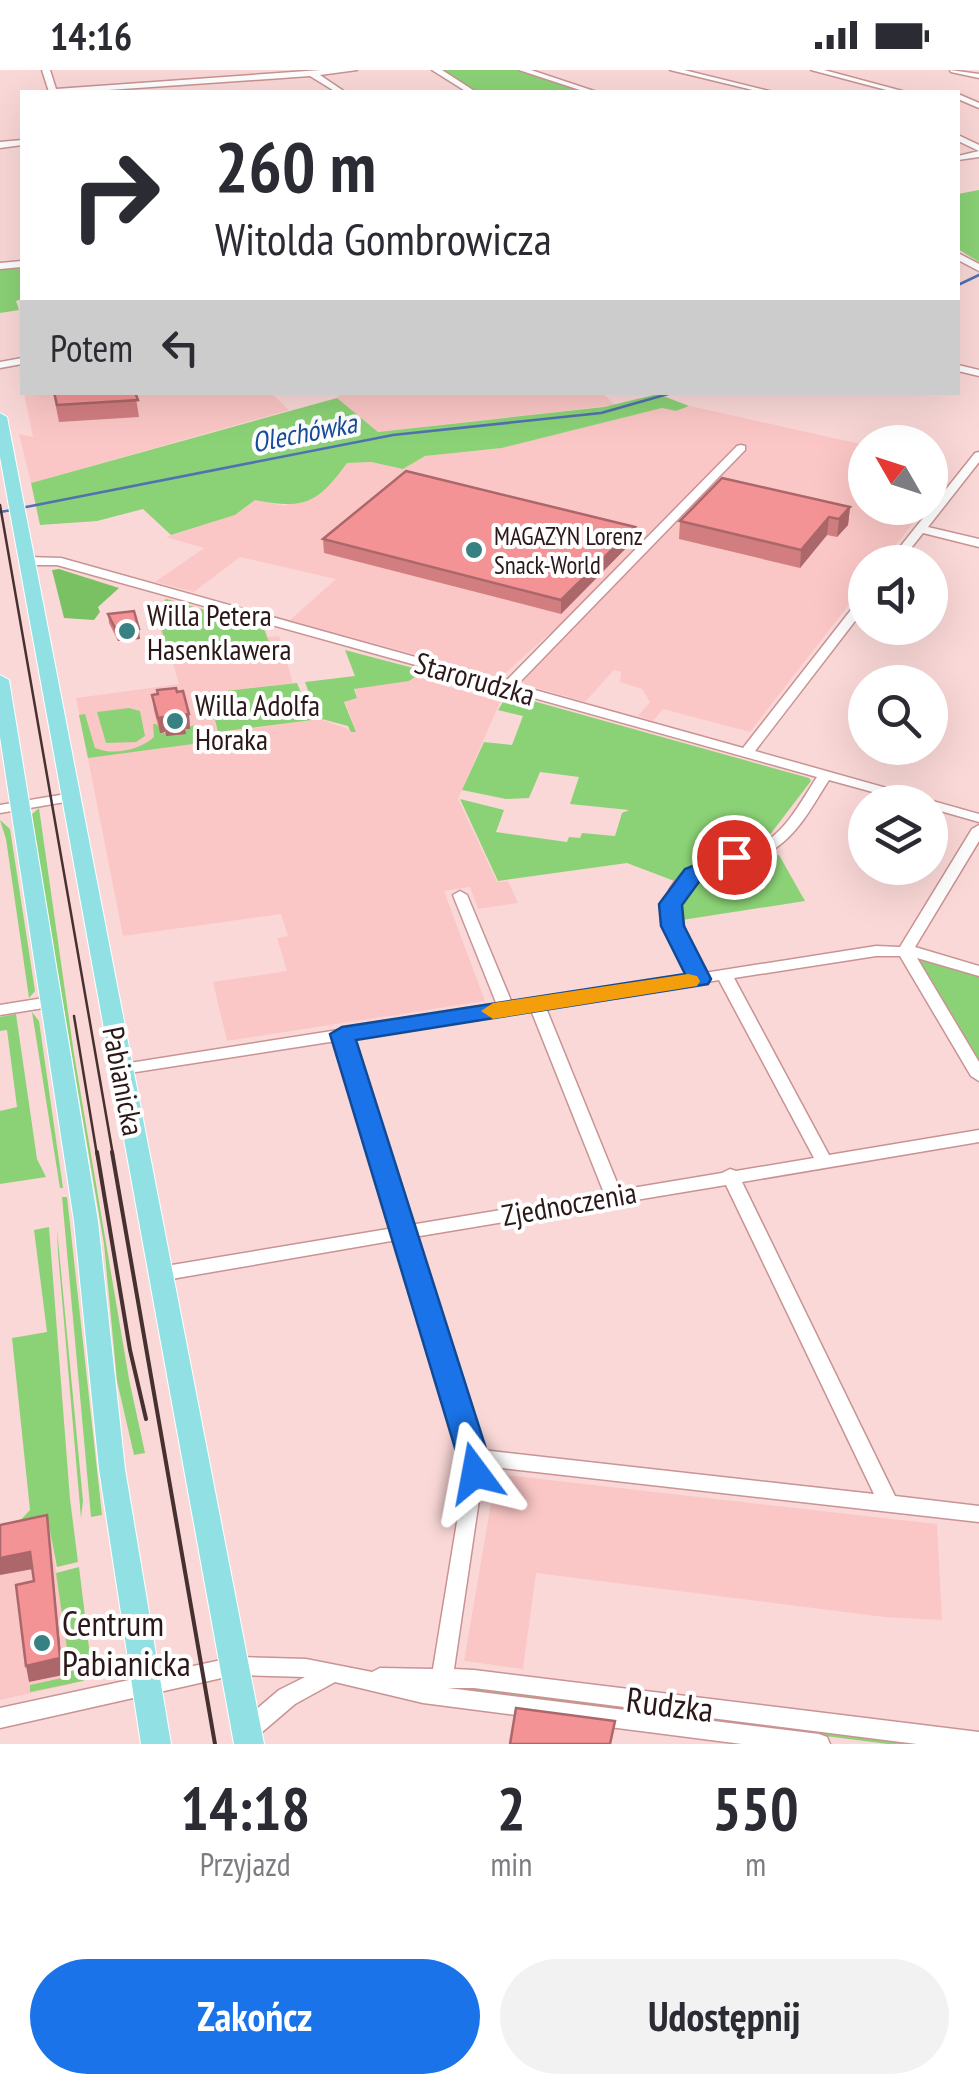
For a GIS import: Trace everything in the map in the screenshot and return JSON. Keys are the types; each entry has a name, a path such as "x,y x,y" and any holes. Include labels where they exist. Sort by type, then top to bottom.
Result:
{"main road":[{"name":"Pabianicka","path":"0,417 248,1738"},
{"name":"Pabianicka","path":"0,680 10,807 50,1002 86,1221 112,1469 156,1744"}],"street":[{"path":"80,90 352,70"},
{"path":"436,70 469,90"},
{"path":"523,70 587,90"},
{"path":"536,74 558,70"},
{"path":"674,70 760,90"},
{"path":"815,70 894,90"},
{"path":"954,70 979,76"},
{"path":"312,73 338,90"},
{"path":"231,79 238,89"},
{"path":"507,687 741,448"},
{"path":"908,545 979,455"},
{"path":"920,530 979,543"},
{"name":"Starorudzka","path":"27,561 58,561 859,785"},
{"path":"745,754 848,622"},
{"path":"700,979 673,926 670,912 674,896 699,870 775,842 825,776"},
{"path":"10,807 72,797"},
{"path":"948,809 979,818"},
{"path":"905,951 979,829"},
{"path":"460,896 506,1009"},
{"path":"122,1069 876,951 905,951 979,971"},
{"path":"905,951 979,1076"},
{"path":"724,976 824,1161"},
{"path":"0,1010 50,1002"},
{"path":"537,1004 614,1195"},
{"path":"342,1034 474,1458 474,1480 442,1677"},
{"name":"Zjednoczenia","path":"160,1274 979,1136"},
{"path":"730,1176 889,1504"},
{"path":"474,1458 979,1514"},
{"name":"Rudzka","path":"0,1718 234,1666 266,1665 361,1678 423,1694 819,1744"},
{"path":"248,1738 287,1697 332,1674"},
{"name":"Rudzka","path":"361,1678 442,1677 979,1742"}],"shaded area":[{"path":"24,395 273,395 289,410 31,483 19,434 33,437"},
{"path":"604,395 615,405 378,432 337,398"},
{"path":"690,406 848,441 848,525 911,525 896,545 848,545 848,606 750,732 663,709 653,721 638,716 650,702 642,689 620,682 621,672 614,670 585,702 524,684 523,677 562,639 549,634 500,678 290,620 336,579 240,557 194,592 155,582 204,548 166,537 235,515 255,500 285,506 346,463 370,462 403,469 425,456 502,448 662,408 676,411"},
{"path":"166,598 264,626 268,637 279,636 293,683 207,693 218,733 320,719 356,732 345,702 357,698 355,689 417,677 500,702 458,799 497,882 508,881 518,903 478,909 470,887 444,891 485,1001 227,1041 213,982 287,971 277,938 288,936 281,914 123,936 76,698 179,684 172,660 166,657 156,609"},
{"path":"496,1474 937,1524 942,1620 884,1617 536,1573 523,1669 464,1661"},
{"path":"50,1526 72,1684 0,1700 0,1527"}],"green space":[{"path":"441,70 518,70 581,90 475,90"},
{"path":"979,190 979,262 960,250 960,194"},
{"path":"20,266 20,300 16,301 19,310 0,313 0,268"},
{"path":"654,395 689,406 676,411 662,408 502,448 425,456 403,469 371,462 347,463 327,487 309,500 286,504 255,500 235,515 171,535 143,509 97,521 40,525 31,483 337,398 378,432 604,407"},
{"path":"52,570 119,588 98,607 100,612 94,620 64,618"},
{"path":"166,599 263,627 269,642 207,650 208,655 174,659 168,656 157,609"},
{"path":"345,650 417,669 409,681 354,689 357,698 344,702 356,732 318,718 305,682 355,676"},
{"path":"297,683 312,720 218,732 208,693"},
{"path":"508,694 811,781 762,845 709,860 677,882 627,863 498,881 460,799 504,810 496,832 567,842 569,837 580,838 582,833 615,836 622,813 629,810 570,804 579,777 540,772 529,798 506,799 462,790 484,742 512,745 523,716 498,710"},
{"path":"129,708 140,711 145,736 136,742 106,743 97,712"},
{"path":"85,714 95,748 102,750 126,750 141,745 154,737 153,724 167,736 194,725 197,734 206,733 208,742 88,758 79,715"},
{"path":"39,808 74,1054 145,1453 134,1455 117,1381 104,1244 31,815"},
{"path":"0,820 10,829 35,991 29,998 6,839"},
{"path":"779,855 805,901 682,920 684,903 702,879 731,865"},
{"path":"915,959 979,976 979,1066"},
{"path":"32,1012 39,1021 63,1188 60,1188"},
{"path":"16,1014 37,1159 46,1177 0,1184 0,1111 17,1107 7,1030 0,1031 0,1017"},
{"path":"62,1197 67,1197 102,1515 91,1517"},
{"path":"49,1227 78,1562 57,1567 49,1526 14,1527 30,1510 12,1338 47,1332 34,1230"},
{"path":"57,1229 83,1501 81,1518 58,1253"},
{"path":"79,1567 92,1672 83,1681 30,1692 30,1685 71,1676 56,1573"},
{"path":"470,1687 926,1744 888,1744 469,1691"}],"building":[{"path":"55,395 136,395 138,400 57,405"},
{"name":"MAGAZYN Lorenz Snack-World","path":"406,471 635,527 561,600 323,539"},
{"path":"722,478 848,507 839,519 829,517 801,550 680,521"},
{"path":"134,611 139,629 117,632 108,614"},
{"path":"176,688 177,692 183,691 189,714 183,715 184,719 165,722 164,717 158,718 152,695 158,694 157,690"},
{"path":"47,1515 60,1658 26,1666 16,1585 34,1581 30,1552 0,1558 0,1525"},
{"path":"516,1708 615,1721 610,1744 510,1744"}],"waterway":[{"name":"Olechówka","path":"960,284 979,275"},
{"name":"Olechówka","path":"21,508 393,435 601,413 664,395"},
{"name":"Olechówka","path":"0,512 12,510"}],"tram line":[{"path":"0,505 113,1155"},
{"path":"74,1016 97,1155"},
{"path":"97,1152 130,1350 146,1419"},
{"path":"112,1152 215,1744"}],"slow traffic":[{"path":"493,1011 688,981"}],"place":[{"name":"MAGAZYN Lorenz Snack-World","path":"474,550"},
{"name":"Willa Petera Hasenklawera","path":"127,631"},
{"name":"Willa Adolfa Horaka","path":"175,721"},
{"name":"Centrum Pabianicka","path":"42,1643"}],"route":[{"path":"475,1473 474,1458 342,1034 700,979 673,926 671,904 693,874 734,857"}]}
